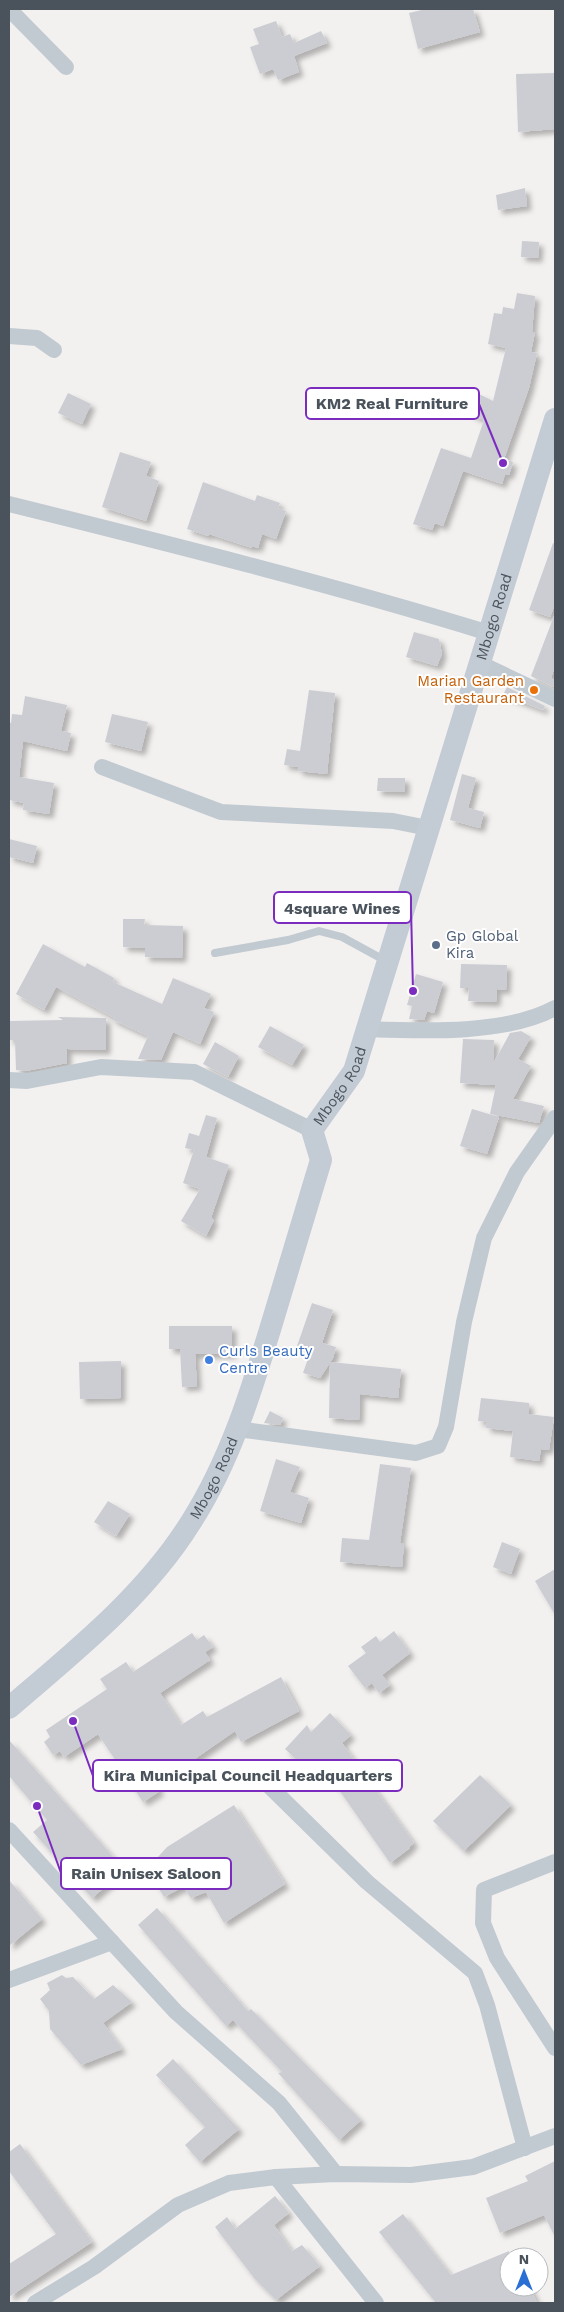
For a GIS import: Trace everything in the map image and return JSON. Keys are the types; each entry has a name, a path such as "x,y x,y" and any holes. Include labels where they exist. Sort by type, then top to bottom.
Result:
{"main road":[{"name":"Mbogo Road","path":"9,1708 83,1644 160,1565 190,1524 212,1486 237,1429 321,1160 312,1130 354,1070 555,419"}],"street":[{"path":"9,9 66,66"},
{"path":"9,336 37,338 54,350"},
{"path":"9,504 252,564 366,595 489,633"},
{"path":"479,663 555,699"},
{"path":"102,767 221,812 393,822 428,828"},
{"path":"366,1029 426,1031 474,1027 532,1018 555,1008"},
{"path":"9,1080 27,1081 102,1067 194,1072 312,1130"},
{"path":"237,1429 416,1453 438,1446 446,1427 464,1322 484,1238 517,1172 555,1118"},
{"path":"256,1773 367,1882 475,1973 487,2005 525,2148"},
{"path":"9,1830 176,2012 279,2103 336,2174"},
{"path":"555,1862 484,1890 483,1923 496,1958 555,2048"},
{"path":"9,1980 112,1942"},
{"path":"35,2303 94,2267 178,2205 229,2183 276,2177 336,2174 411,2175 472,2167 555,2136"},
{"path":"276,2177 376,2303"}],"lane":[{"path":"215,953 288,940 319,931 342,937 387,961"}],"building":[{"path":"426,9 473,9 480,32 418,49 409,13"},
{"path":"276,21 282,37 290,34 294,43 321,31 327,43 294,56 299,72 278,80 273,69 260,74 250,47 259,44 253,29"},
{"path":"555,73 555,129 518,132 516,74"},
{"path":"525,188 527,206 498,210 496,195"},
{"path":"522,241 539,242 538,258 521,257"},
{"path":"517,293 535,296 532,332 535,332 531,352 537,353 529,388 504,459 513,462 509,475 505,474 502,484 463,471 443,526 435,523 432,530 413,524 441,448 471,458 484,420 470,414 479,394 493,401 506,348 488,344 494,313 502,314 503,307 514,309"},
{"path":"68,393 91,404 82,424 58,413"},
{"path":"120,452 151,462 146,476 159,481 146,521 102,507"},
{"path":"203,482 255,501 257,495 280,503 278,508 286,511 276,539 262,534 258,548 252,546 252,548 187,529"},
{"path":"553,543 555,544 555,604 550,617 529,610"},
{"path":"554,616 555,666 551,678 555,681 553,687 531,676"},
{"path":"414,632 439,639 442,654 437,666 406,657"},
{"path":"507,687 545,706 543,710 503,695"},
{"path":"309,690 335,693 327,774 298,771 299,767 284,765 287,749 300,751"},
{"path":"25,696 67,705 61,731 71,733 67,751 23,741 19,777 54,783 49,814 23,810 24,803 9,800 9,723 11,723 12,714 22,715"},
{"path":"112,714 148,722 141,751 105,742"},
{"path":"462,774 476,778 468,808 484,812 480,828 450,820"},
{"path":"378,778 405,778 405,792 377,791"},
{"path":"9,839 37,846 33,863 9,857"},
{"path":"123,919 145,919 144,925 183,926 182,958 145,957 145,948 123,947"},
{"path":"43,944 85,967 87,963 114,978 113,982 162,1004 173,978 211,994 204,1008 214,1012 200,1044 173,1032 161,1060 138,1059 148,1036 109,1018 115,1018 56,987 44,1010 16,994"},
{"path":"461,964 507,965 506,990 497,989 496,1002 468,1001 469,988 460,988"},
{"path":"416,974 443,982 434,1013 427,1011 424,1020 409,1019 412,1006 407,1005"},
{"path":"58,1017 106,1018 106,1050 67,1049 67,1063 26,1071 16,1070 15,1040 9,1040 9,1021 63,1020"},
{"path":"270,1026 304,1045 292,1065 258,1047"},
{"path":"521,1031 531,1037 518,1059 531,1066 513,1099 544,1106 539,1123 490,1114 496,1085 460,1083 463,1039 494,1040 493,1064 510,1033"},
{"path":"215,1042 239,1056 228,1077 203,1064"},
{"path":"472,1109 499,1117 487,1154 460,1146"},
{"path":"206,1115 217,1118 206,1157 229,1165 211,1218 214,1220 206,1236 181,1221 200,1189 183,1183 194,1150 185,1148 189,1133 199,1136"},
{"path":"312,1303 333,1310 322,1343 336,1347 333,1358 320,1378 303,1373 310,1353 297,1346"},
{"path":"169,1326 232,1326 232,1354 195,1354 197,1386 182,1387 180,1349 169,1349"},
{"path":"121,1361 121,1398 80,1399 79,1362"},
{"path":"330,1362 401,1369 398,1398 360,1394 359,1420 329,1418"},
{"path":"481,1398 529,1403 529,1414 554,1417 549,1450 541,1449 539,1461 510,1457 513,1431 486,1428 487,1422 478,1421"},
{"path":"270,1411 283,1418 280,1425 264,1423"},
{"path":"276,1459 300,1467 290,1492 309,1498 301,1523 260,1511"},
{"path":"380,1464 411,1468 400,1543 404,1543 402,1567 340,1562 342,1538 369,1540"},
{"path":"108,1501 130,1514 116,1536 94,1522"},
{"path":"502,1542 520,1549 511,1574 493,1567"},
{"path":"555,1569 555,1615 535,1581"},
{"path":"394,1631 410,1653 382,1675 390,1685 379,1693 372,1683 365,1688 348,1666 366,1653 361,1647 376,1636 380,1642"},
{"path":"192,1633 197,1640 204,1635 213,1647 205,1652 210,1660 160,1693 181,1725 203,1711 207,1717 281,1677 299,1711 241,1742 235,1731 156,1786 160,1791 143,1802 98,1734 64,1757 60,1751 53,1755 44,1742 50,1737 46,1730 107,1689 100,1679 126,1662 133,1672"},
{"path":"330,1713 351,1735 342,1743 414,1843 390,1863 321,1764 312,1774 285,1749 307,1725 311,1732"},
{"path":"9,1740 125,1870 92,1898 33,1832 47,1820 9,1776"},
{"path":"480,1775 511,1805 464,1851 433,1821"},
{"path":"234,1805 285,1884 224,1923 206,1892 191,1898 183,1887 164,1897 147,1869 167,1847"},
{"path":"9,1880 42,1919 9,1946"},
{"path":"157,1908 248,2011 251,2009 361,2120 339,2140 278,2073 282,2072 233,2020 226,2026 138,1925"},
{"path":"62,1975 66,1978 73,1977 94,1999 113,1985 132,2002 103,2023 122,2049 81,2065 50,2029 49,2011 40,1999 50,1990 47,1983"},
{"path":"173,2059 239,2129 200,2162 185,2145 205,2127 156,2075"},
{"path":"20,2144 92,2242 9,2297 9,2264 56,2234 9,2171 9,2152"},
{"path":"555,2161 555,2237 544,2215 500,2233 486,2198 528,2181 525,2176"},
{"path":"275,2196 289,2213 274,2225 292,2251 302,2245 320,2266 276,2300 254,2278 215,2227 227,2217 235,2229"},
{"path":"403,2214 451,2275 499,2255 499,2297 534,2297 537,2303 436,2303 379,2232"}],"place":[{"name":"KM2 Real Furniture","path":"503,463"},
{"name":"Marian Garden Restaurant","path":"534,690"},
{"name":"Gp Global Kira","path":"436,945"},
{"name":"4square Wines","path":"413,991"},
{"name":"Curls Beauty Centre","path":"209,1360"},
{"name":"Kira Municipal Council Headquarters","path":"73,1721"},
{"name":"Rain Unisex Saloon","path":"37,1806"}]}
